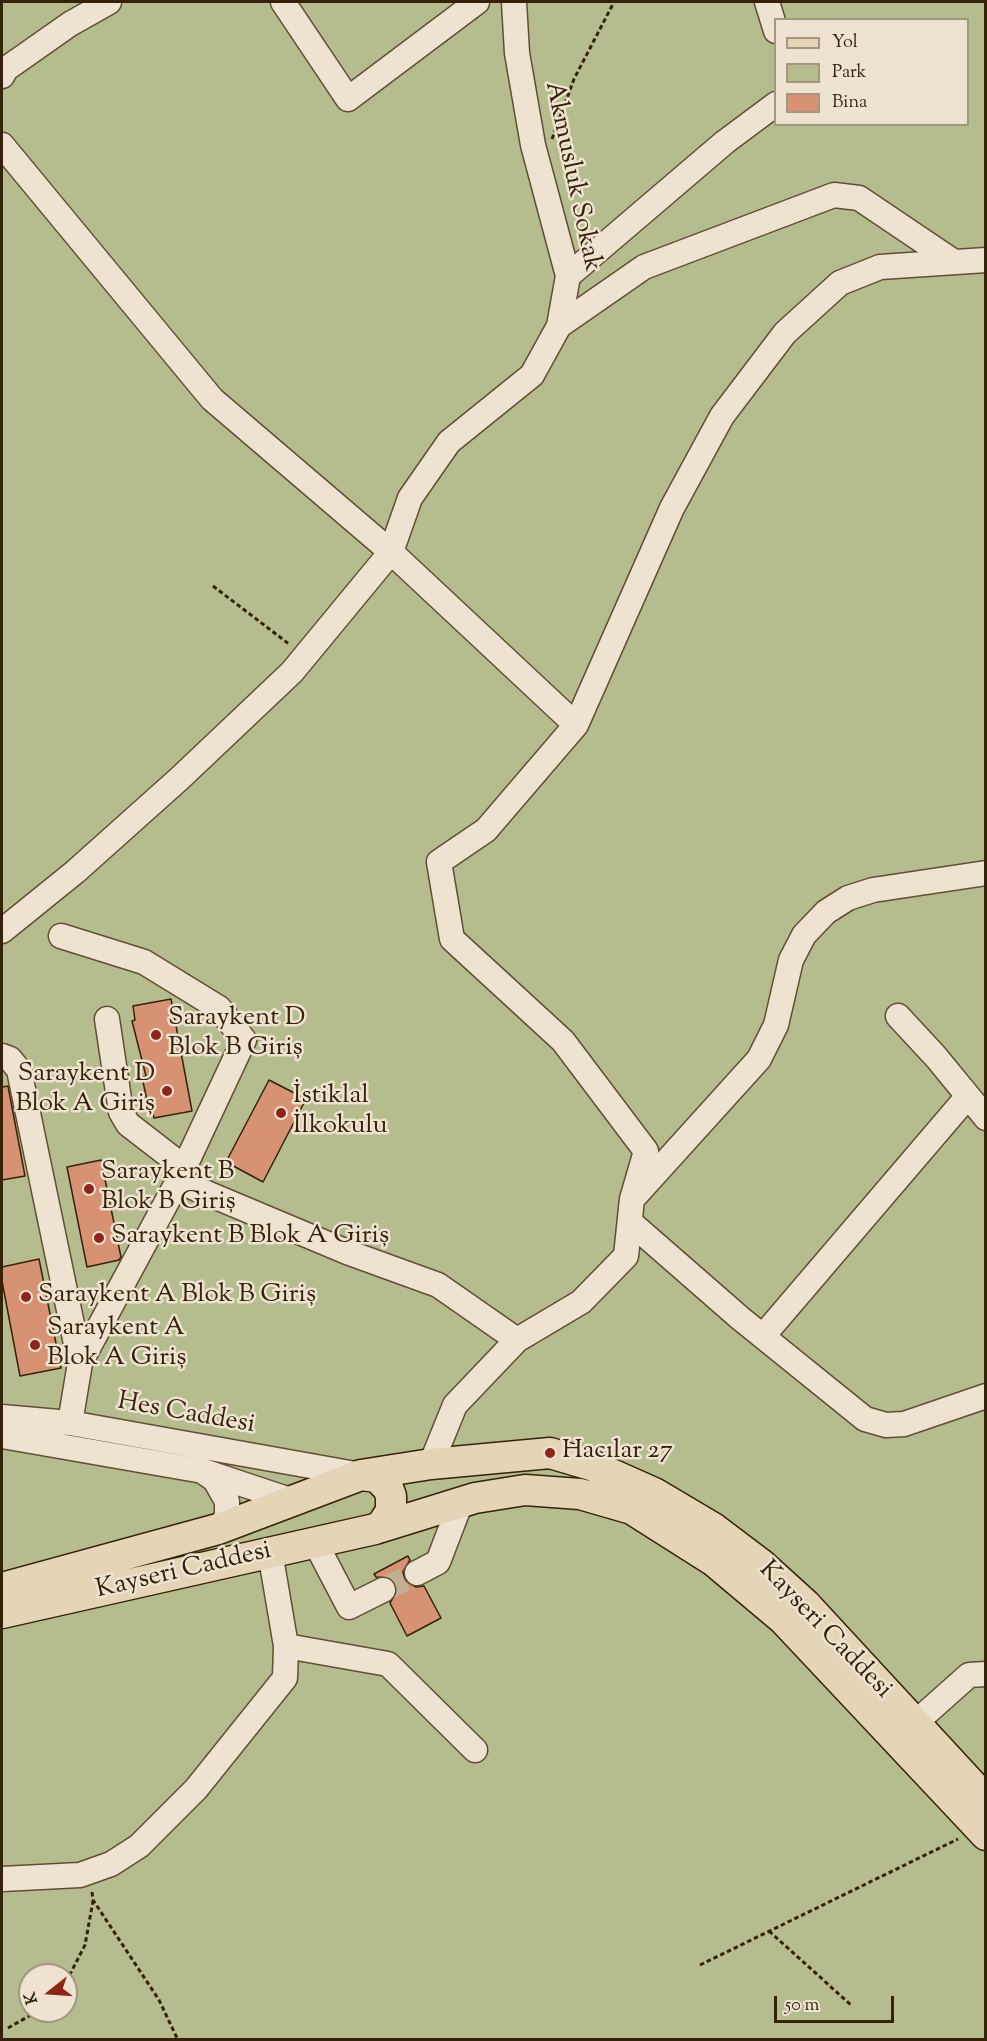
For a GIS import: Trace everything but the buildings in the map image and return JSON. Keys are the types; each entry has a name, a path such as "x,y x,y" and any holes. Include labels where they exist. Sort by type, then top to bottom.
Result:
{"main road":[{"name":"Kayseri Caddesi","path":"2,1588 218,1529 357,1476 431,1464 550,1454 591,1465 654,1493 713,1528 762,1565 805,1604 986,1800"},
{"path":"357,1476 376,1477 388,1488 391,1496 391,1511 382,1525 371,1530"},
{"name":"Kayseri Caddesi","path":"2,1613 371,1530 461,1503 525,1490 580,1494 632,1509 674,1534 714,1562 783,1620 982,1832"},
{"path":"293,1501 315,1542"}],"street":[{"path":"2,76 70,24 109,2"},
{"path":"283,2 348,99 477,2"},
{"name":"Akmusluk Sokak","path":"391,552 410,498 449,442 532,375 559,326 568,276 533,145 517,53 514,2"},
{"path":"767,2 774,25"},
{"path":"568,276 724,142 774,105"},
{"path":"2,145 55,213 212,399 391,552 576,725"},
{"path":"559,326 644,267 834,195 859,198 954,262"},
{"path":"431,1464 454,1406 517,1340 581,1302 626,1256 631,1211 646,1151 562,1041 452,939 439,862 486,830 576,725 672,508 722,416 785,333 840,283 880,267 986,260"},
{"path":"2,931 75,872 179,779 292,672 391,552"},
{"path":"631,1211 759,1059 776,1025 791,960 804,935 826,912 848,898 873,890 986,873"},
{"path":"61,936 144,962 219,1008 244,1040 181,1175 80,1363 70,1424"},
{"path":"898,1016 986,1119"},
{"path":"107,1019 121,1112 128,1124 181,1175 347,1252 438,1285 517,1340"},
{"path":"2,1056 10,1059 19,1070 80,1363"},
{"path":"763,1336 968,1096"},
{"path":"631,1211 763,1336 865,1419 886,1425 904,1424 986,1396"},
{"name":"Hes Caddesi","path":"2,1417 70,1424 357,1476"},
{"name":"Hes Caddesi","path":"2,1436 203,1471 293,1501"},
{"path":"203,1471 215,1480 227,1500 227,1517 218,1529"},
{"path":"417,1573 438,1562 461,1503"},
{"path":"315,1542 349,1607 383,1590"},
{"path":"2,1879 80,1875 111,1864 139,1846 196,1789 285,1678 286,1646 270,1552"},
{"path":"286,1646 388,1664 475,1750"},
{"path":"914,1724 969,1675 986,1674"}],"path":[{"path":"552,141 574,80 614,2"},
{"path":"213,586 260,619 304,657"},
{"path":"700,1965 982,1832"},
{"path":"76,1963 85,1945 93,1900 159,2000 178,2040"},
{"path":"769,1931 851,2005"},
{"path":"8,2028 18,2022"}],"green space":[{"path":"2,2 985,2 985,2039 2,2040"}],"tunnel":[{"path":"383,1590 417,1573"}],"place":[{"name":"Saraykent D Blok B Giriş","path":"156,1035"},
{"name":"Saraykent D Blok A Giriş","path":"167,1091"},
{"name":"İstiklal İlkokulu","path":"281,1113"},
{"name":"Saraykent B Blok B Giriş","path":"89,1189"},
{"name":"Saraykent B Blok A Giriş","path":"99,1238"},
{"name":"Saraykent A Blok B Giriş","path":"26,1297"},
{"name":"Saraykent A Blok A Giriş","path":"35,1345"},
{"name":"Hacılar 27","path":"550,1453"}]}
